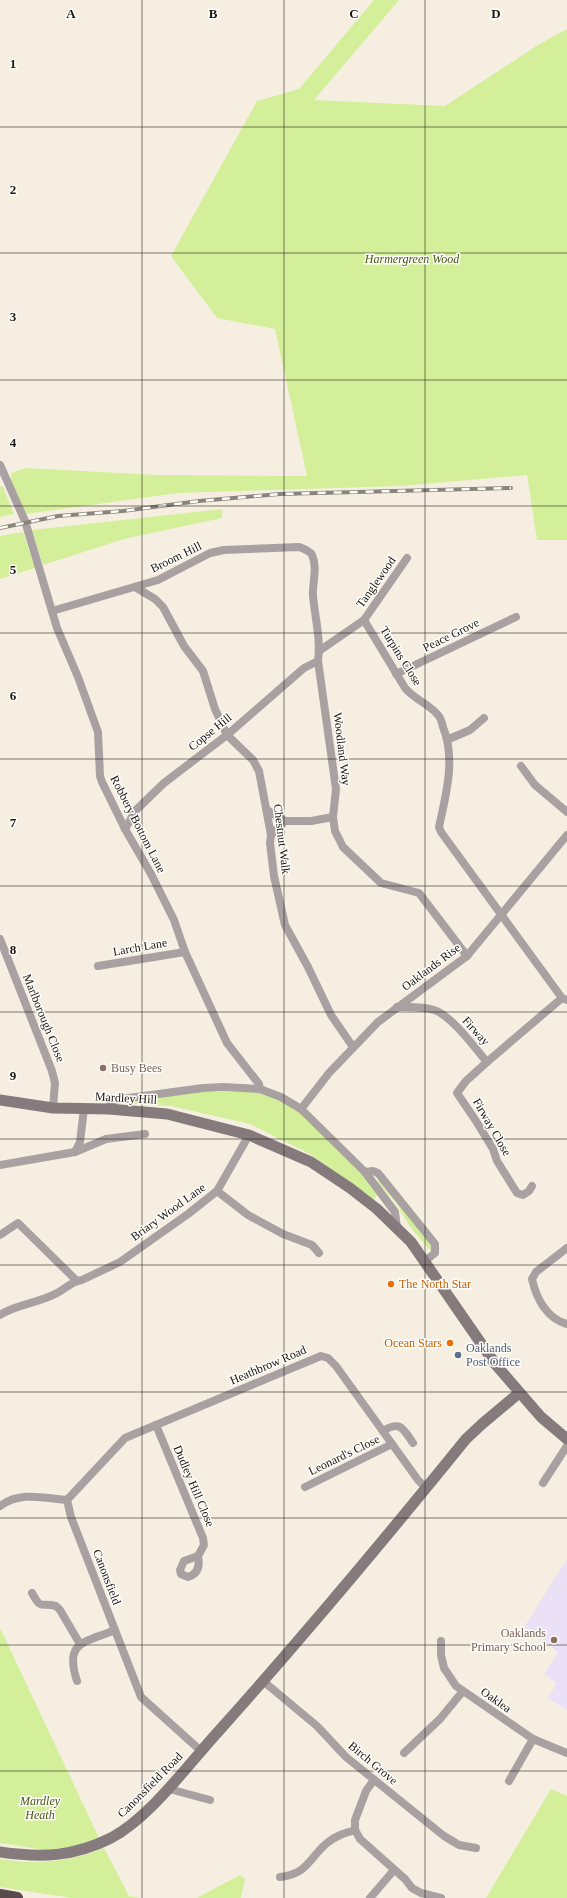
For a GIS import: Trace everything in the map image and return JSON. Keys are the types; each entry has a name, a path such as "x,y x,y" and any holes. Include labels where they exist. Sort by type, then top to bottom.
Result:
{"highway":[{"path":"0,1895 17,1898"}],"street":[{"name":"Robbery Bottom Lane","path":"0,465 25,521 57,628 78,677 98,732 100,776 102,782 125,829 151,874 170,913 185,952 227,1043 258,1084 260,1089"},
{"name":"Broom Hill","path":"52,611 135,587 176,572 210,554 224,550 299,547 306,549 312,555"},
{"name":"Woodland Way","path":"312,555 315,571 313,594 319,651 318,662 336,789 334,817 335,831 343,847 381,883 419,893 467,956"},
{"name":"Tanglewood","path":"364,620 407,558"},
{"name":"Chestnut Walk","path":"135,587 159,601 184,646 195,658 203,671 214,710 227,735 253,760 259,771 271,835 270,843 274,876 285,925 308,967 331,1015 353,1047"},
{"name":"Peace Grove","path":"396,674 516,617"},
{"name":"Turpins Close","path":"319,651 364,620 410,695 439,716 448,739 449,780 439,827 440,832 501,916 565,999"},
{"name":"Copse Hill","path":"125,829 136,810 164,783 227,735 304,668 318,662"},
{"path":"448,739 470,730 484,718"},
{"path":"521,766 535,785 567,812"},
{"path":"267,810 285,821 311,821 334,817"},
{"path":"271,835 285,821"},
{"name":"Oaklands Rise","path":"301,1109 329,1073 378,1022 467,956 567,835"},
{"name":"Marlborough Close","path":"0,939 52,1071 55,1083 53,1108"},
{"name":"Larch Lane","path":"98,966 185,952"},
{"name":"Firway","path":"397,1007 419,1007 436,1010 458,1028 487,1062 565,999"},
{"name":"Firway Close","path":"487,1062 466,1081 458,1093 493,1149 497,1161 517,1193 523,1195 529,1191 532,1186"},
{"path":"109,1109 112,1102 129,1098 203,1088 244,1087 260,1089 282,1096 301,1109 365,1172 396,1215 397,1228"},
{"name":"Mardley Hill","path":"0,1100 53,1108 109,1109 167,1114 249,1134 311,1162 350,1188 377,1209 397,1228 425,1261 496,1365 519,1393 542,1417 567,1439"},
{"path":"75,1152 80,1142 84,1109"},
{"path":"0,1165 75,1152 106,1139 145,1134"},
{"name":"Briary Wood Lane","path":"0,1315 11,1308 35,1302 56,1294 76,1280 82,1280 120,1262 188,1214 217,1191 249,1134"},
{"path":"365,1172 373,1171 378,1173 435,1244 435,1253 425,1261"},
{"path":"217,1191 248,1215 283,1234 312,1245 319,1253"},
{"path":"377,1209 384,1199"},
{"path":"0,1235 18,1223 76,1280"},
{"path":"567,1248 536,1272 532,1279 539,1300 544,1308 552,1316 567,1324"},
{"name":"Heathbrow Road","path":"156,1425 321,1356 328,1358 336,1366 418,1480 426,1488"},
{"path":"426,1488 466,1439 519,1393"},
{"path":"0,1506 17,1498 26,1496 67,1500 125,1438 156,1425"},
{"name":"Dudley Hill Close","path":"156,1425 203,1538 204,1545 198,1556"},
{"path":"383,1431 398,1425 404,1430 413,1443"},
{"name":"Leonard's Close","path":"305,1487 392,1444"},
{"path":"543,1483 567,1446"},
{"name":"Canonsfield Road","path":"0,1852 46,1856 78,1851 120,1832 138,1818 169,1787 263,1681 426,1488"},
{"name":"Canonsfield","path":"67,1500 70,1517 141,1697 201,1751"},
{"path":"32,1593 38,1604 43,1606 56,1606 60,1610 80,1644"},
{"path":"77,1682 72,1662 75,1648 80,1644 115,1630"},
{"name":"Oaklea","path":"441,1641 442,1661 447,1674 456,1686 533,1739 567,1753"},
{"name":"Birch Grove","path":"263,1681 317,1726 346,1757 451,1841 459,1845 476,1848"},
{"path":"404,1753 440,1719 463,1691"},
{"path":"509,1781 533,1739"},
{"path":"374,1780 366,1791 355,1820 355,1830 360,1839 416,1890 441,1898"},
{"path":"169,1787 173,1790 210,1800"},
{"path":"280,1877 290,1876 306,1867 325,1844 332,1839 355,1830"},
{"path":"370,1898 394,1870"}],"shaded area":[{"name":"Oaklands Primary School","path":"567,1559 567,1710 547,1698 557,1684 544,1674 558,1652 524,1627"}],"green space":[{"name":"Harmergreen Wood","path":"374,0 399,0 314,100 445,106 538,45 567,29 567,540 537,540 527,475 400,486 178,493 26,514 11,480 11,473 25,468 158,475 307,476 275,329 217,318 171,256 257,101 299,89"},
{"path":"0,486 3,487 14,514 0,517"},
{"path":"222,509 222,518 124,539 43,565 32,530"},
{"path":"23,532 35,568 0,579 0,536"},
{"path":"199,1092 255,1092 267,1094 282,1100 299,1112 368,1177 378,1193 374,1200 312,1155 250,1124 171,1106 120,1103"},
{"path":"379,1180 432,1245 430,1250 410,1227 396,1203 377,1182"},
{"name":"Mardley Heath","path":"0,1628 99,1838 72,1847 45,1850 0,1843"},
{"path":"551,1789 567,1796 567,1898 486,1898"},
{"path":"104,1848 129,1896 141,1898 72,1898 0,1887 0,1859 27,1862 53,1861 92,1853"},
{"path":"240,1875 245,1879 241,1898 197,1898"}],"railway":[{"path":"0,528 58,516 123,511 199,501 280,494 511,488"}],"place":[{"name":"Busy Bees","path":"103,1068"},
{"name":"The North Star","path":"391,1284"},
{"name":"Ocean Stars","path":"450,1343"},
{"name":"Oaklands Post Office","path":"458,1355"},
{"name":"Oaklands Primary School","path":"554,1640"}]}
